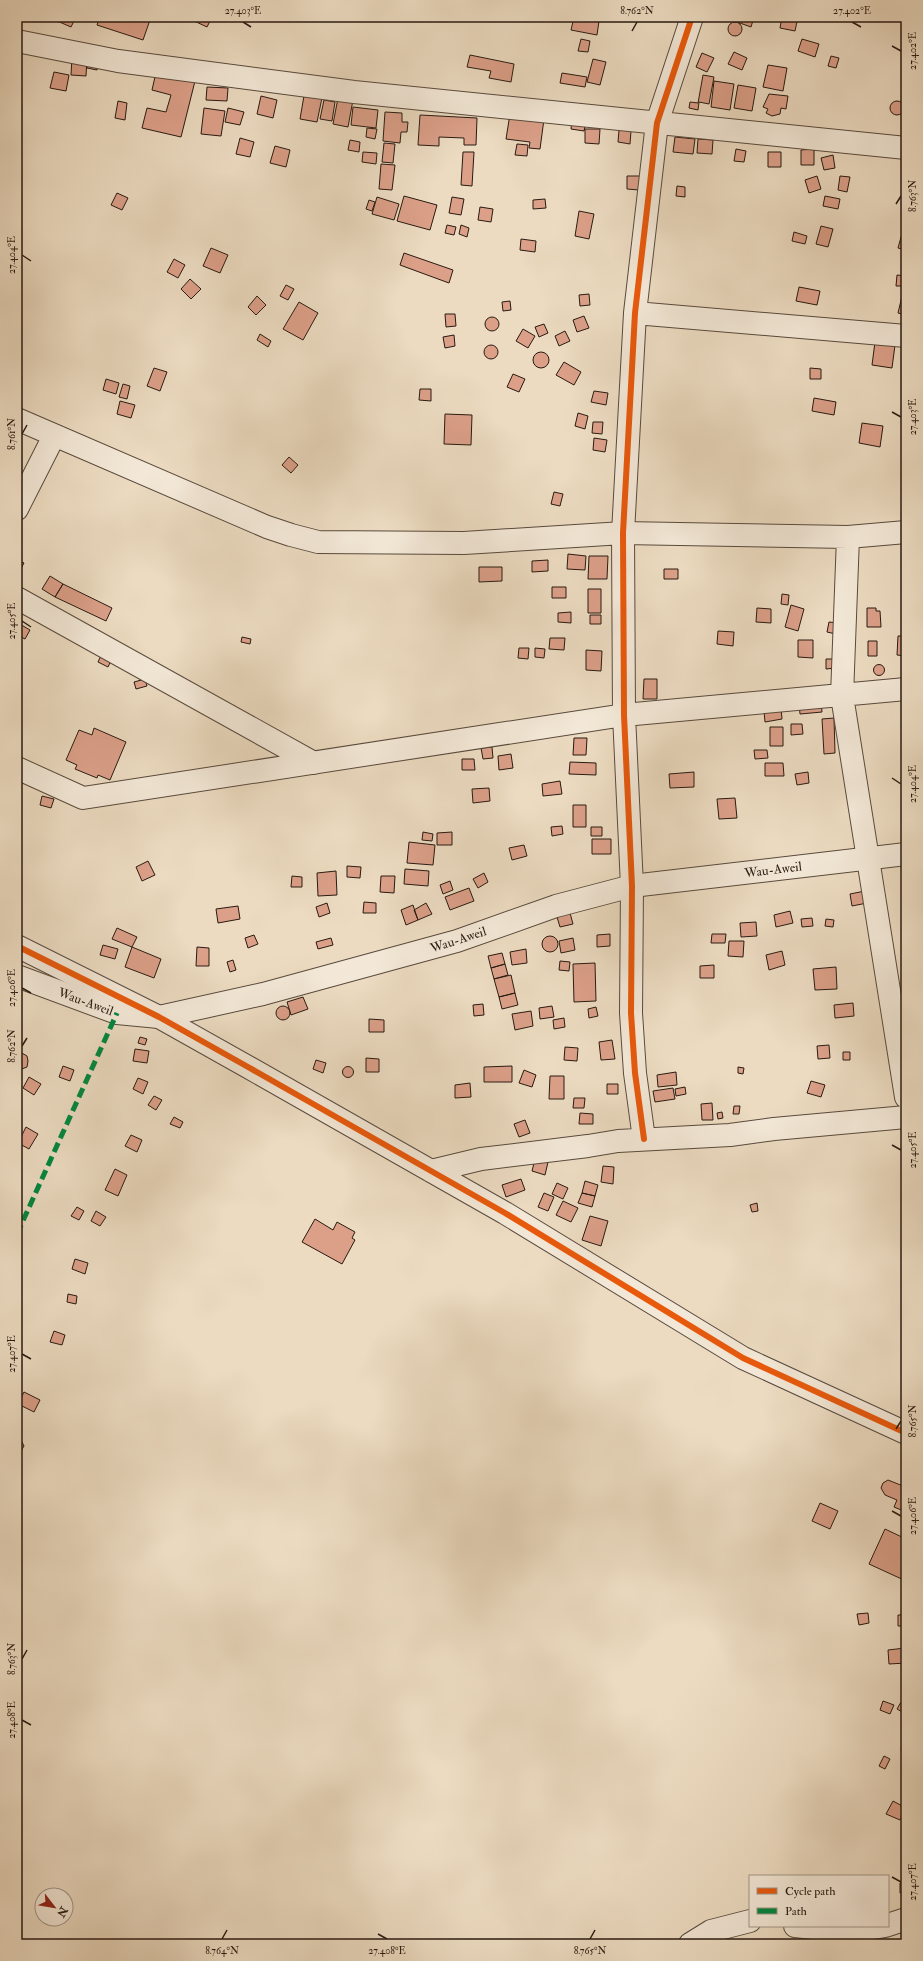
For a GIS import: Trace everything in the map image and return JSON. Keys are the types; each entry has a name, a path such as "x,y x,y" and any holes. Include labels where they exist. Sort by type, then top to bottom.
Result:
{"street":[{"path":"644,1139 633,1050 631,986 632,886 624,716 623,533 635,313 657,123 692,17"},
{"path":"17,41 118,61 354,92 906,148"},
{"path":"635,313 906,336"},
{"path":"17,419 267,527 291,536 318,542 464,544 623,533 848,537 906,532"},
{"path":"17,509 54,436"},
{"path":"848,537 842,696 906,1097"},
{"path":"17,598 314,763"},
{"path":"17,768 83,798 624,716 906,689"},
{"name":"Wau-Aweil","path":"17,976 117,1013 159,1017 263,994 457,941 556,906 632,886 906,854"},
{"path":"17,946 159,1017 431,1171 505,1213 743,1358 906,1433"},
{"path":"431,1171 481,1159 618,1141 730,1135 774,1129 906,1117"},
{"path":"889,1925 906,1919"},
{"path":"690,1944 711,1931 749,1921"},
{"path":"805,1927 851,1932 879,1927"}],"building":[{"path":"48,17 76,17 71,27"},
{"path":"100,17 127,17 137,20 138,17 151,17 143,40 97,25"},
{"path":"191,17 212,17 207,27 190,19"},
{"path":"574,17 599,21 597,35 571,30"},
{"path":"725,17 738,17 736,22 724,20"},
{"path":"739,17 754,17 751,27 737,22"},
{"path":"782,17 798,17 795,31 780,28"},
{"path":"735,22 740,24 742,29 740,34 735,36 730,34 728,29 730,24"},
{"path":"581,39 590,41 588,52 578,51"},
{"path":"802,39 819,44 815,57 798,51"},
{"path":"734,52 747,58 742,70 728,64"},
{"path":"702,53 714,58 707,72 696,67"},
{"path":"470,55 514,64 511,82 489,78 491,71 467,67"},
{"path":"831,56 839,58 836,68 828,66"},
{"path":"72,57 87,58 86,76 71,75"},
{"path":"89,59 99,61 97,70 87,68"},
{"path":"593,59 606,62 600,85 587,82"},
{"path":"768,65 787,68 783,91 763,87"},
{"path":"157,68 196,77 181,137 142,128 147,108 166,112 171,95 152,90"},
{"path":"54,72 69,75 66,91 50,88"},
{"path":"562,73 587,77 585,87 560,83"},
{"path":"703,75 714,77 709,104 699,102 698,110 689,108 690,102 698,103"},
{"path":"714,81 734,84 730,110 711,107"},
{"path":"738,85 756,88 752,111 734,108"},
{"path":"207,87 228,88 227,101 206,100"},
{"path":"305,90 323,93 317,122 300,119"},
{"path":"769,94 788,96 786,109 781,108 780,114 772,116 766,113 768,109 763,107"},
{"path":"261,96 277,100 273,118 257,114"},
{"path":"338,98 353,100 348,127 333,124"},
{"path":"324,100 335,102 332,121 320,119"},
{"path":"118,101 127,103 125,120 115,118"},
{"path":"897,101 902,103 904,108 902,113 897,115 892,113 890,108 892,103"},
{"path":"353,107 378,110 376,128 351,125"},
{"path":"204,108 225,111 221,136 201,134"},
{"path":"228,108 244,112 240,125 225,122"},
{"path":"385,112 402,113 402,122 408,122 407,132 401,132 400,143 383,141"},
{"path":"510,114 544,119 540,149 529,148 530,142 506,139"},
{"path":"420,115 477,118 476,145 464,145 464,138 439,137 439,146 418,145"},
{"path":"572,119 586,121 584,131 571,129"},
{"path":"367,128 377,129 375,139 366,137"},
{"path":"17,129 20,130 17,141"},
{"path":"585,129 600,129 599,144 585,143"},
{"path":"619,130 631,131 630,144 618,142"},
{"path":"675,137 695,139 693,154 673,152"},
{"path":"240,138 254,142 250,157 236,154"},
{"path":"698,139 713,140 712,154 697,153"},
{"path":"350,140 360,142 359,152 348,150"},
{"path":"384,143 395,144 393,163 382,162"},
{"path":"517,144 528,145 527,156 515,155"},
{"path":"275,146 290,150 286,167 270,163"},
{"path":"736,149 746,151 744,162 734,161"},
{"path":"814,149 814,165 801,165 801,150"},
{"path":"363,152 377,153 376,164 362,162"},
{"path":"463,152 474,152 472,186 461,185"},
{"path":"768,152 781,152 781,167 768,167"},
{"path":"833,155 835,168 824,170 821,158"},
{"path":"381,164 395,165 392,190 379,189"},
{"path":"627,176 640,176 639,190 627,189"},
{"path":"817,176 821,189 809,193 805,180"},
{"path":"840,176 850,177 847,192 838,190"},
{"path":"677,186 685,187 685,197 676,196"},
{"path":"117,193 128,198 122,210 111,205"},
{"path":"404,196 437,205 430,230 397,221"},
{"path":"825,196 840,199 838,209 823,206"},
{"path":"377,197 399,204 394,220 372,214"},
{"path":"452,197 464,199 461,215 449,213"},
{"path":"545,199 546,208 533,209 533,200"},
{"path":"369,200 375,202 372,211 366,209"},
{"path":"480,207 493,209 491,222 478,220"},
{"path":"579,211 594,214 589,239 575,236"},
{"path":"447,225 456,227 454,235 445,233"},
{"path":"461,225 469,228 467,237 459,234"},
{"path":"821,226 833,229 828,247 816,244"},
{"path":"903,230 906,231 906,250 898,248"},
{"path":"794,232 807,236 805,244 792,241"},
{"path":"521,239 536,241 535,252 520,250"},
{"path":"211,248 228,255 220,273 203,266"},
{"path":"404,253 453,270 449,283 400,265"},
{"path":"174,259 185,265 178,278 167,272"},
{"path":"897,275 906,276 906,286 896,286"},
{"path":"190,279 201,289 191,299 181,289"},
{"path":"286,285 294,289 288,300 280,296"},
{"path":"799,287 820,291 817,305 796,301"},
{"path":"903,292 906,293 906,315 898,313"},
{"path":"589,294 590,305 580,306 579,295"},
{"path":"257,296 266,305 256,315 248,307"},
{"path":"510,301 511,310 503,311 502,302"},
{"path":"299,302 318,313 303,340 283,329"},
{"path":"445,314 455,314 456,326 446,327"},
{"path":"584,316 589,328 577,332 573,320"},
{"path":"489,317 495,317 499,321 499,327 495,331 489,331 485,327 485,321"},
{"path":"544,324 548,333 539,337 535,327"},
{"path":"523,329 535,336 528,348 516,341"},
{"path":"565,331 570,341 559,346 555,336"},
{"path":"260,334 271,341 268,347 257,340"},
{"path":"454,335 455,346 445,348 443,337"},
{"path":"875,342 895,345 892,368 872,365"},
{"path":"491,345 496,347 498,352 496,357 491,359 486,357 484,352 486,347"},
{"path":"541,352 547,354 549,360 547,366 541,368 535,366 533,360 535,354"},
{"path":"564,362 581,372 574,385 556,375"},
{"path":"154,368 167,372 160,391 147,386"},
{"path":"810,368 821,369 821,379 810,379"},
{"path":"513,374 525,379 519,392 507,387"},
{"path":"106,379 119,383 116,394 103,390"},
{"path":"123,384 130,386 127,399 119,397"},
{"path":"420,389 431,389 431,401 419,400"},
{"path":"594,391 608,393 606,405 591,402"},
{"path":"814,398 836,402 834,415 812,411"},
{"path":"120,401 135,405 131,418 117,414"},
{"path":"578,413 588,416 585,429 575,426"},
{"path":"445,414 472,415 471,445 444,444"},
{"path":"593,422 603,422 602,434 592,433"},
{"path":"862,423 883,426 880,447 859,443"},
{"path":"594,438 607,440 605,452 593,450"},
{"path":"289,457 298,465 291,473 282,465"},
{"path":"554,492 563,494 560,506 551,504"},
{"path":"568,554 586,556 585,570 567,569"},
{"path":"589,556 608,556 607,579 588,579"},
{"path":"17,559 24,563 18,574 17,574"},
{"path":"548,560 548,571 532,572 532,561"},
{"path":"479,567 502,567 502,581 479,582"},
{"path":"664,569 678,569 678,579 664,579"},
{"path":"50,576 63,584 55,597 42,589"},
{"path":"63,584 112,608 106,621 55,597"},
{"path":"552,587 566,587 566,598 552,598"},
{"path":"588,589 601,589 601,613 588,613"},
{"path":"782,594 789,595 788,605 781,604"},
{"path":"791,605 804,609 798,631 785,627"},
{"path":"757,608 771,609 771,623 756,622"},
{"path":"867,608 876,608 876,611 880,611 881,627 867,627"},
{"path":"571,612 571,623 558,622 558,613"},
{"path":"590,615 601,615 601,624 590,624"},
{"path":"829,622 838,623 836,634 827,632"},
{"path":"18,623 30,630 25,639 17,635"},
{"path":"718,631 734,632 733,646 717,644"},
{"path":"898,636 906,636 906,656 897,655"},
{"path":"242,637 251,639 250,644 241,642"},
{"path":"550,638 565,638 564,650 549,649"},
{"path":"798,640 813,640 813,658 798,657"},
{"path":"868,641 877,641 877,656 868,656"},
{"path":"519,648 529,648 528,659 518,658"},
{"path":"535,648 545,649 544,658 535,657"},
{"path":"104,649 114,654 108,667 98,662"},
{"path":"586,650 602,651 601,671 586,670"},
{"path":"826,659 836,659 836,668 826,669"},
{"path":"879,664 883,666 885,670 883,674 879,676 875,674 873,670 875,666"},
{"path":"145,679 147,686 136,689 134,682"},
{"path":"644,679 657,679 657,699 643,699"},
{"path":"821,702 822,712 800,714 799,703"},
{"path":"781,708 782,719 765,722 764,711"},
{"path":"834,718 835,753 824,754 822,719"},
{"path":"791,724 802,724 803,734 791,735"},
{"path":"770,727 783,727 783,746 770,746"},
{"path":"94,728 126,742 110,780 98,775 97,778 75,769 77,765 66,760 79,730 92,735"},
{"path":"574,738 587,738 586,755 573,755"},
{"path":"492,747 493,758 483,759 481,748"},
{"path":"754,750 767,750 768,758 755,759"},
{"path":"511,754 513,768 499,770 498,756"},
{"path":"462,759 474,759 475,770 462,770"},
{"path":"570,762 596,763 596,775 569,774"},
{"path":"765,763 783,763 784,776 765,776"},
{"path":"694,772 694,787 670,788 669,774"},
{"path":"808,772 809,783 797,785 795,774"},
{"path":"560,781 562,794 543,796 542,784"},
{"path":"489,788 490,801 473,803 472,789"},
{"path":"42,796 54,799 51,808 40,805"},
{"path":"735,798 737,818 719,819 717,799"},
{"path":"573,805 586,805 586,827 573,827"},
{"path":"562,826 563,834 552,836 551,827"},
{"path":"591,827 602,827 602,836 591,836"},
{"path":"423,832 433,834 432,841 422,840"},
{"path":"452,832 452,845 437,845 437,833"},
{"path":"592,839 611,839 611,854 592,854"},
{"path":"409,842 435,845 433,865 407,863"},
{"path":"524,845 527,856 512,860 509,848"},
{"path":"148,861 155,875 142,881 136,867"},
{"path":"347,866 361,867 360,878 347,877"},
{"path":"405,869 429,871 428,886 404,884"},
{"path":"336,871 337,895 318,896 317,873"},
{"path":"484,873 488,882 478,888 473,879"},
{"path":"292,876 302,877 302,887 291,887"},
{"path":"381,876 395,876 394,893 380,892"},
{"path":"903,879 906,879 906,894 904,894"},
{"path":"450,881 453,890 443,894 440,885"},
{"path":"469,888 474,901 450,910 445,897"},
{"path":"865,891 867,903 852,906 850,894"},
{"path":"364,902 376,903 376,913 363,913"},
{"path":"327,903 330,913 319,917 316,907"},
{"path":"426,903 432,914 418,920 414,910"},
{"path":"413,905 418,920 406,925 401,910"},
{"path":"238,906 240,919 218,923 216,909"},
{"path":"790,911 793,923 776,927 774,915"},
{"path":"570,913 573,924 560,927 557,917"},
{"path":"812,918 813,926 802,927 801,919"},
{"path":"826,919 834,920 833,927 825,926"},
{"path":"756,922 757,936 741,937 740,923"},
{"path":"117,928 137,937 132,947 112,939"},
{"path":"610,934 610,946 597,947 597,935"},
{"path":"712,934 726,934 725,943 711,943"},
{"path":"254,935 258,944 248,948 245,938"},
{"path":"550,936 557,941 558,944 553,951 550,952 543,947 542,944 547,937"},
{"path":"331,938 333,945 318,949 316,942"},
{"path":"573,938 575,950 561,953 559,941"},
{"path":"729,941 744,941 743,957 728,956"},
{"path":"103,945 118,949 115,959 100,955"},
{"path":"132,947 161,959 154,978 125,967"},
{"path":"197,947 209,948 209,966 196,966"},
{"path":"526,949 527,963 512,965 510,952"},
{"path":"782,951 785,965 769,970 766,955"},
{"path":"502,953 505,964 491,968 488,956"},
{"path":"233,960 236,970 230,972 227,962"},
{"path":"560,961 570,962 569,971 559,970"},
{"path":"595,963 596,1001 574,1002 573,964"},
{"path":"505,964 508,975 494,979 491,968"},
{"path":"714,965 714,978 700,978 700,966"},
{"path":"836,967 837,989 815,990 813,969"},
{"path":"511,975 515,993 499,997 494,979"},
{"path":"515,993 518,1005 502,1009 499,997"},
{"path":"303,997 308,1009 291,1015 287,1002"},
{"path":"853,1003 854,1016 835,1018 834,1005"},
{"path":"483,1004 484,1015 474,1016 473,1005"},
{"path":"283,1006 288,1008 290,1013 288,1018 283,1020 278,1018 276,1013 278,1008"},
{"path":"552,1006 554,1017 540,1019 539,1008"},
{"path":"596,1007 598,1016 589,1018 588,1009"},
{"path":"531,1011 533,1026 515,1030 512,1014"},
{"path":"564,1018 565,1027 554,1029 553,1020"},
{"path":"369,1019 384,1020 384,1032 369,1032"},
{"path":"140,1037 147,1039 145,1045 138,1043"},
{"path":"612,1040 615,1059 601,1060 599,1042"},
{"path":"829,1045 830,1058 818,1059 817,1046"},
{"path":"565,1047 578,1048 577,1061 564,1060"},
{"path":"135,1049 149,1051 147,1063 133,1061"},
{"path":"20,1052 27,1056 27,1067 17,1070 17,1053"},
{"path":"843,1052 850,1052 850,1060 843,1060"},
{"path":"366,1058 379,1059 379,1072 366,1072"},
{"path":"316,1060 326,1063 323,1073 313,1069"},
{"path":"63,1066 74,1070 70,1081 59,1077"},
{"path":"512,1066 512,1082 484,1082 484,1067"},
{"path":"346,1067 350,1067 352,1068 352,1076 346,1077 343,1074 343,1070"},
{"path":"738,1067 744,1068 743,1074 738,1073"},
{"path":"524,1070 536,1075 532,1087 519,1083"},
{"path":"676,1072 677,1085 658,1087 657,1075"},
{"path":"550,1076 564,1076 564,1099 549,1099"},
{"path":"29,1077 41,1084 34,1095 23,1088"},
{"path":"138,1078 148,1082 143,1094 133,1089"},
{"path":"811,1081 825,1085 821,1097 807,1093"},
{"path":"470,1083 471,1097 455,1098 455,1085"},
{"path":"607,1084 618,1084 618,1094 607,1094"},
{"path":"685,1087 686,1094 676,1096 675,1089"},
{"path":"673,1088 675,1099 655,1102 653,1091"},
{"path":"154,1096 162,1100 156,1110 148,1105"},
{"path":"574,1098 585,1098 584,1108 573,1108"},
{"path":"712,1103 713,1120 702,1120 701,1104"},
{"path":"734,1106 740,1106 739,1114 733,1114"},
{"path":"722,1112 723,1118 718,1119 717,1113"},
{"path":"580,1113 593,1114 593,1124 579,1124"},
{"path":"174,1117 183,1122 180,1128 170,1124"},
{"path":"525,1120 530,1133 519,1137 514,1124"},
{"path":"26,1127 38,1134 29,1149 18,1143"},
{"path":"131,1135 142,1140 137,1152 125,1146"},
{"path":"535,1159 548,1162 545,1175 532,1171"},
{"path":"603,1166 614,1167 613,1184 601,1182"},
{"path":"115,1169 127,1175 118,1196 105,1190"},
{"path":"521,1179 525,1190 506,1197 502,1185"},
{"path":"585,1181 598,1185 595,1196 582,1193"},
{"path":"557,1183 568,1188 563,1199 552,1194"},
{"path":"544,1193 554,1197 548,1211 538,1207"},
{"path":"582,1193 595,1196 592,1207 578,1203"},
{"path":"563,1201 578,1208 571,1222 556,1215"},
{"path":"757,1203 758,1211 752,1212 750,1205"},
{"path":"77,1207 84,1211 79,1220 71,1216"},
{"path":"96,1211 106,1217 100,1226 91,1221"},
{"path":"590,1216 608,1221 601,1246 582,1240"},
{"path":"315,1219 333,1230 337,1222 355,1232 352,1238 355,1240 342,1264 302,1242"},
{"path":"75,1259 88,1263 85,1274 72,1269"},
{"path":"68,1294 77,1296 76,1304 67,1302"},
{"path":"54,1331 65,1335 62,1345 50,1342"},
{"path":"24,1392 40,1400 34,1412 18,1404"},
{"path":"17,1440 21,1440 24,1446 21,1451 17,1452"},
{"path":"906,1478 906,1512 894,1507 897,1500 885,1495 881,1488 883,1483 888,1480 903,1486"},
{"path":"820,1503 838,1511 830,1529 812,1521"},
{"path":"885,1529 906,1539 906,1581 869,1564"},
{"path":"868,1613 869,1623 859,1625 857,1614"},
{"path":"898,1615 906,1615 906,1626 898,1626"},
{"path":"905,1648 906,1663 889,1664 888,1650"},
{"path":"883,1701 894,1705 890,1714 880,1710"},
{"path":"901,1702 906,1704 904,1713 897,1709"},
{"path":"901,1748 906,1748 906,1756 902,1756"},
{"path":"884,1756 890,1759 885,1769 879,1766"},
{"path":"893,1801 906,1808 900,1820 886,1814"},
{"path":"906,1882 906,1893 900,1893 900,1883"}],"marked path":[{"path":"17,1234 117,1013"}],"cycle path":[{"path":"644,1139 635,1073 631,1013 632,886 624,715 623,533 635,313 657,123 692,17"},
{"path":"17,946 159,1017 248,1067 505,1213 743,1358 906,1433"}]}
